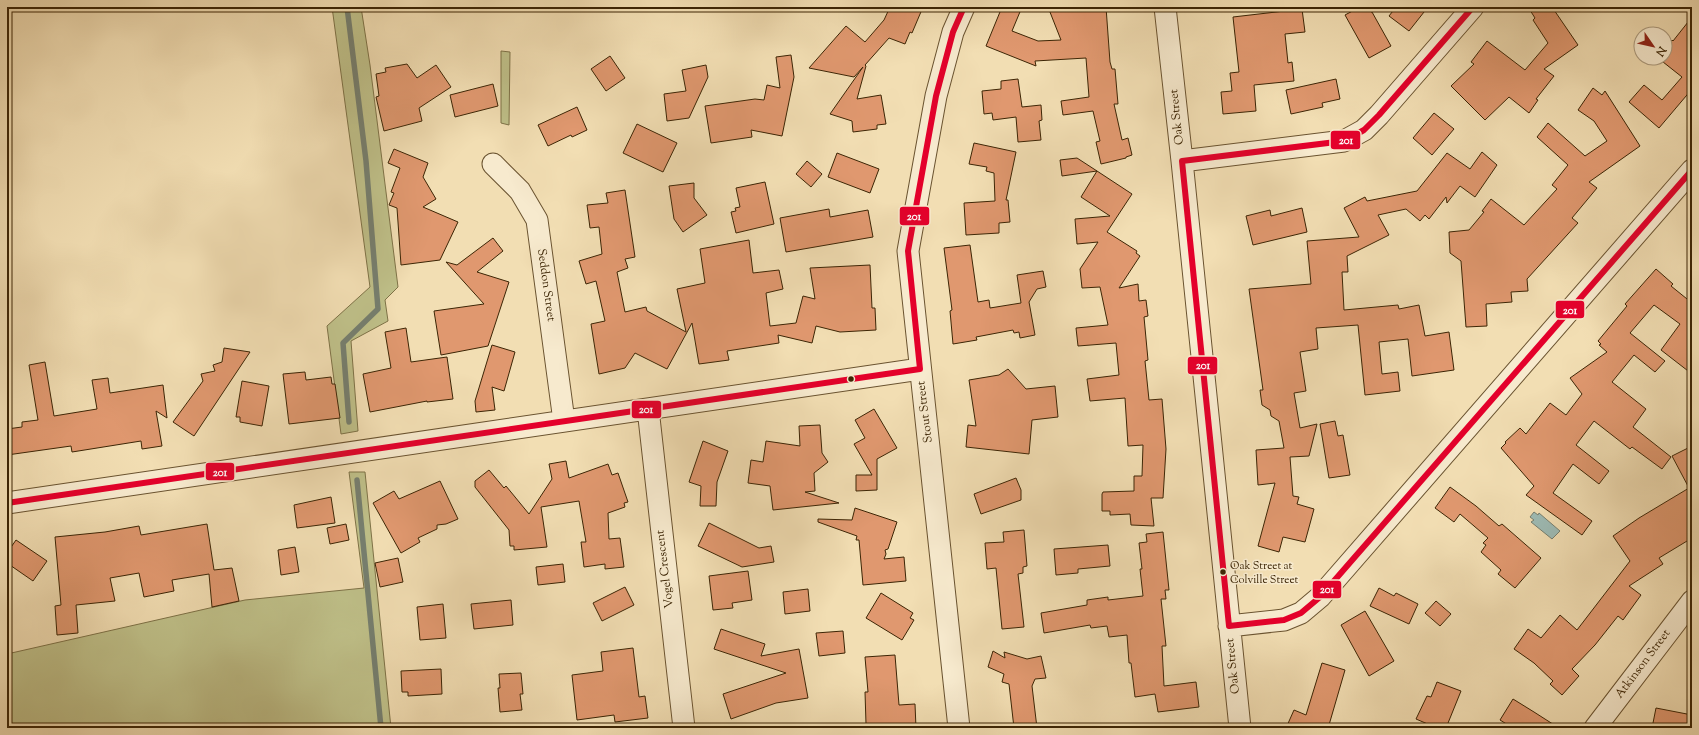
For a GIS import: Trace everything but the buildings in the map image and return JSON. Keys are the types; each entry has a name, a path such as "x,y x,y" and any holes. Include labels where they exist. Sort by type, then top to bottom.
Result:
{"street":[{"name":"Stout Street","path":"959,728 908,251 936,96 953,32 964,7"},
{"name":"Oak Street","path":"1165,7 1240,728"},
{"path":"1182,161 1344,141 1364,130 1379,115 1473,7"},
{"name":"Seddon Street","path":"493,164 520,191 537,220 564,421"},
{"path":"1229,626 1284,620 1301,613 1320,597 1692,170"},
{"path":"7,503 920,369"},
{"name":"Vogel Crescent","path":"648,409 684,728"},
{"name":"Atkinson Street","path":"1595,728 1692,600"}],"green space":[{"path":"332,7 361,7 370,65 398,287 385,300 388,321 351,341 358,431 341,434 327,326 370,287"},
{"path":"501,51 510,52 509,125 501,123"},
{"path":"349,472 365,472 391,728 7,728 7,654 245,600 364,588"}],"water":[{"path":"1534,512 1538,515 1539,513 1560,531 1552,539 1531,522 1534,520 1530,517"}],"waterway":[{"path":"347,7 366,161 378,309 343,343 349,422"},
{"path":"357,480 381,728"}],"transit line":[{"name":"201","path":"7,503 920,369 908,251 936,96 953,32 964,7"},
{"name":"201","path":"1473,7 1379,115 1364,130 1344,141 1182,161 1229,626 1284,620 1301,613 1320,597 1692,170"}],"place":[{"name":"Oak Street at Colville Street","path":"1223,572"}]}
